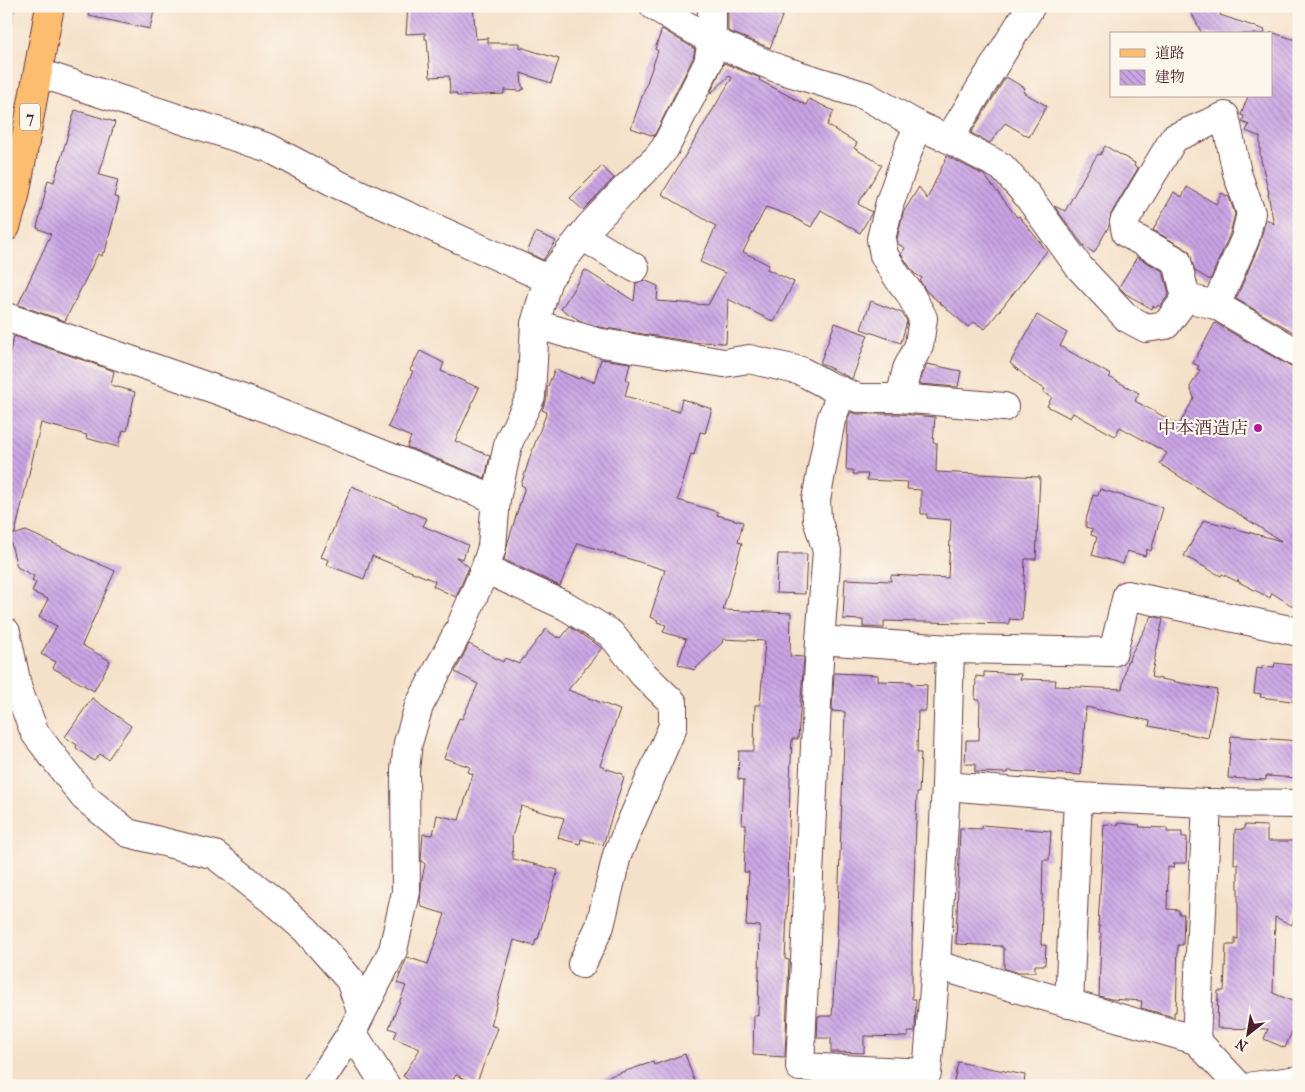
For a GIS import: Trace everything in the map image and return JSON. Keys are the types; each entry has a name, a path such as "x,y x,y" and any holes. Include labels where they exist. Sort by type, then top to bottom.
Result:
{"main road":[{"name":"7","path":"6,227 15,196 50,6"}],"street":[{"path":"654,6 712,41 779,69 866,96 919,126 949,139 1002,167 1027,194 1079,267 1128,318 1146,328 1166,325 1186,298"},
{"path":"317,1086 357,1021 393,950 406,892 405,770 408,743 419,706 460,628 485,569 492,547 496,499 510,441 531,396 535,324 548,279 582,236 665,148 708,63 712,41 712,6"},
{"path":"949,139 1031,6"},
{"path":"39,72 268,148 337,184 548,279"},
{"path":"1186,298 1177,261 1126,233 1124,222 1174,138 1225,116 1237,173 1251,213 1245,239 1216,305"},
{"path":"900,398 907,369 919,346 923,318 909,292 884,255 881,239 890,202 910,145 919,126"},
{"path":"582,236 635,268"},
{"path":"1186,298 1216,305 1299,354"},
{"path":"6,317 243,399 496,499"},
{"path":"535,324 596,342 724,363 749,359 801,371 858,398 900,398 1004,407"},
{"path":"842,391 831,420 816,500 817,519 827,551 820,640 800,1067 927,1073 936,966 946,786 950,649"},
{"path":"485,569 566,606 611,634 643,674 673,703 673,726 617,855 600,926 582,964"},
{"path":"820,640 950,649 1113,652 1128,595 1299,632"},
{"path":"6,632 18,690 35,733 84,797 128,832 215,854 306,930 350,980 357,1021 386,1086"},
{"path":"946,786 1078,797 1299,804"},
{"path":"1069,1004 1078,797"},
{"path":"1196,1040 1207,802"},
{"path":"936,966 1196,1040 1238,1086"},
{"path":"1254,1086 1299,1080"}],"water":[{"path":"6,6 16,6 6,61"}],"building":[{"path":"90,6 155,6 150,29 89,16"},
{"path":"408,6 473,6 476,39 488,38 488,43 520,43 520,47 559,59 551,83 521,73 522,86 525,89 522,89 522,91 504,90 504,94 457,96 456,93 450,93 449,76 430,77 425,33 406,34"},
{"path":"728,6 786,6 770,48 728,31"},
{"path":"1188,6 1205,6 1221,13 1220,15 1265,30 1264,32 1201,32"},
{"path":"662,29 695,49 693,58 654,136 631,128 658,51 655,49"},
{"path":"1272,32 1299,41 1299,317 1295,333 1236,299 1259,245 1266,219 1274,224 1260,155 1260,137 1246,131 1249,125 1242,122 1244,116 1241,115 1247,98 1272,98"},
{"path":"724,63 760,78 759,80 806,105 809,99 834,111 827,125 857,143 854,148 882,165 858,204 872,212 860,233 821,210 811,227 791,216 766,207 743,252 769,265 767,269 794,282 774,322 728,299 726,343 700,343 599,327 581,321 561,309 585,270 634,301 636,283 644,280 658,286 657,301 708,305 725,273 700,262 716,226 662,194 732,78 729,76 710,94"},
{"path":"1006,77 1025,88 1023,92 1047,106 1029,137 1005,123 990,143 971,133"},
{"path":"75,110 115,122 99,175 118,180 114,197 119,198 105,252 103,252 102,256 98,254 65,321 18,305 51,234 37,228 48,180 54,182"},
{"path":"1105,146 1135,163 1134,166 1138,168 1111,214 1109,226 1094,253 1083,245 1054,206 1065,211 1087,171"},
{"path":"947,156 984,175 1047,251 985,329 974,322 968,327 926,291 920,281 922,278 914,273 901,254 905,248 898,244 897,239 903,213 919,187 927,199"},
{"path":"602,166 614,178 583,210 570,198"},
{"path":"1187,187 1216,204 1222,193 1229,197 1235,214 1230,234 1210,280 1195,271 1189,251 1153,230 1174,192 1182,197"},
{"path":"536,232 556,241 543,260 527,252"},
{"path":"1137,257 1163,271 1169,294 1160,307 1158,305 1156,308 1153,306 1152,309 1126,294 1119,287"},
{"path":"871,301 902,313 907,321 901,343 861,329"},
{"path":"1037,315 1067,333 1060,346 1111,375 1109,377 1139,393 1135,401 1179,425 1194,398 1190,387 1200,370 1197,369 1199,366 1193,363 1215,323 1299,370 1299,610 1272,593 1270,598 1239,582 1238,579 1238,582 1222,574 1221,576 1184,556 1204,520 1281,541 1160,464 1167,453 1120,427 1115,436 1073,413 1070,418 1047,406 1052,397 1043,392 1045,389 1031,381 1010,363"},
{"path":"835,323 868,335 852,379 820,363"},
{"path":"14,336 114,371 111,385 135,392 127,431 123,430 118,447 86,438 87,435 41,423 15,533 6,532 6,366"},
{"path":"420,351 444,363 441,371 479,388 455,441 490,456 485,478 407,447 411,437 388,427 413,371 410,370"},
{"path":"601,359 630,363 626,380 629,381 625,396 679,412 682,399 712,409 705,433 700,432 694,455 691,454 678,500 718,512 717,515 743,522 738,542 742,543 723,610 791,613 790,656 804,657 798,739 792,739 790,781 785,959 789,960 785,1057 753,1055 754,1015 758,1016 760,926 746,925 749,872 744,872 746,825 742,825 744,780 738,779 739,751 754,751 755,705 760,705 765,641 723,639 722,643 694,670 678,664 686,639 663,632 666,625 650,617 665,570 578,543 560,586 504,560 525,487 521,485 547,412 542,410 547,397 547,388 555,369 579,379 580,377 594,382"},
{"path":"927,364 961,371 958,387 919,384"},
{"path":"851,412 858,414 899,414 935,417 933,443 937,443 936,472 1040,477 1036,559 1025,559 1022,620 1009,619 1009,624 884,621 884,628 863,627 863,620 843,619 845,579 891,581 891,575 948,578 951,520 927,518 927,514 921,514 921,490 907,489 908,482 867,480 868,474 853,474 853,470 846,470 848,418"},
{"path":"352,486 427,519 423,526 468,545 463,559 456,557 469,567 456,597 433,586 435,581 372,556 364,579 327,565 329,560 321,557"},
{"path":"1100,489 1163,508 1151,551 1147,549 1145,556 1127,551 1123,564 1092,555 1097,537 1091,535 1092,529 1086,527 1086,520 1093,495 1098,496"},
{"path":"26,531 115,571 82,645 110,661 94,691 53,668 56,662 41,654 57,626 39,617 48,599 32,592 36,582 32,581 34,576 17,567 9,536"},
{"path":"778,554 807,554 805,594 776,593"},
{"path":"1152,616 1163,619 1151,677 1217,690 1208,738 1149,726 1150,721 1086,707 1081,775 1008,771 1008,773 975,772 975,764 965,764 966,740 979,740 980,700 975,700 976,676 984,677 984,672 1021,674 1020,679 1056,680 1055,686 1122,689 1127,661 1129,661"},
{"path":"570,627 602,648 568,690 620,710 600,765 623,774 622,776 624,777 603,845 581,839 580,844 558,838 564,818 521,806 512,837 513,859 558,870 538,939 536,939 534,946 514,940 491,1025 498,1028 476,1084 456,1075 449,1086 417,1086 403,1076 420,1049 394,1038 397,1031 389,1028 406,986 397,983 407,957 428,964 445,914 422,907 420,901 425,864 421,861 423,834 433,835 437,815 459,820 473,774 468,772 470,767 444,758 459,718 462,719 478,684 455,672 469,644 503,662 505,658 519,664 546,629 557,638 558,636 561,638"},
{"path":"1275,663 1299,666 1299,702 1260,697 1261,694 1254,693 1257,668 1262,669 1262,666 1274,667"},
{"path":"834,673 878,675 878,681 911,682 911,684 927,685 926,711 918,711 917,753 921,753 919,793 917,793 912,943 912,999 916,999 915,1032 908,1032 908,1037 864,1036 864,1053 831,1052 831,1038 817,1038 818,1016 832,1016 837,939 845,712 832,711"},
{"path":"92,698 131,726 108,759 100,754 94,761 65,737"},
{"path":"1231,736 1299,741 1299,778 1266,776 1266,780 1228,778"},
{"path":"1118,823 1140,825 1139,827 1167,828 1167,832 1182,832 1182,837 1187,837 1186,863 1174,863 1173,868 1168,867 1167,909 1179,910 1179,914 1184,914 1183,945 1178,945 1176,1012 1174,1012 1174,1017 1141,1008 1142,1001 1111,999 1099,996 1101,933 1099,933 1100,926 1098,926 1104,824 1118,825"},
{"path":"982,825 1051,831 1049,860 1043,860 1041,945 1046,945 1045,965 1035,965 1035,972 1016,972 1004,968 1004,948 1002,946 956,944 960,828 981,829"},
{"path":"1244,825 1267,826 1267,841 1299,841 1299,897 1292,925 1275,917 1273,993 1299,1004 1299,1015 1285,1048 1264,1039 1268,1029 1217,1028 1218,991 1224,991 1226,945 1235,945 1235,938 1238,939 1238,864 1234,864 1235,829 1244,830"},
{"path":"685,1054 696,1086 593,1086 592,1082 653,1062 654,1065"},
{"path":"958,1062 1025,1075 1024,1086 953,1086"}],"place":[{"name":"中本酒造店","path":"1258,428"}]}
